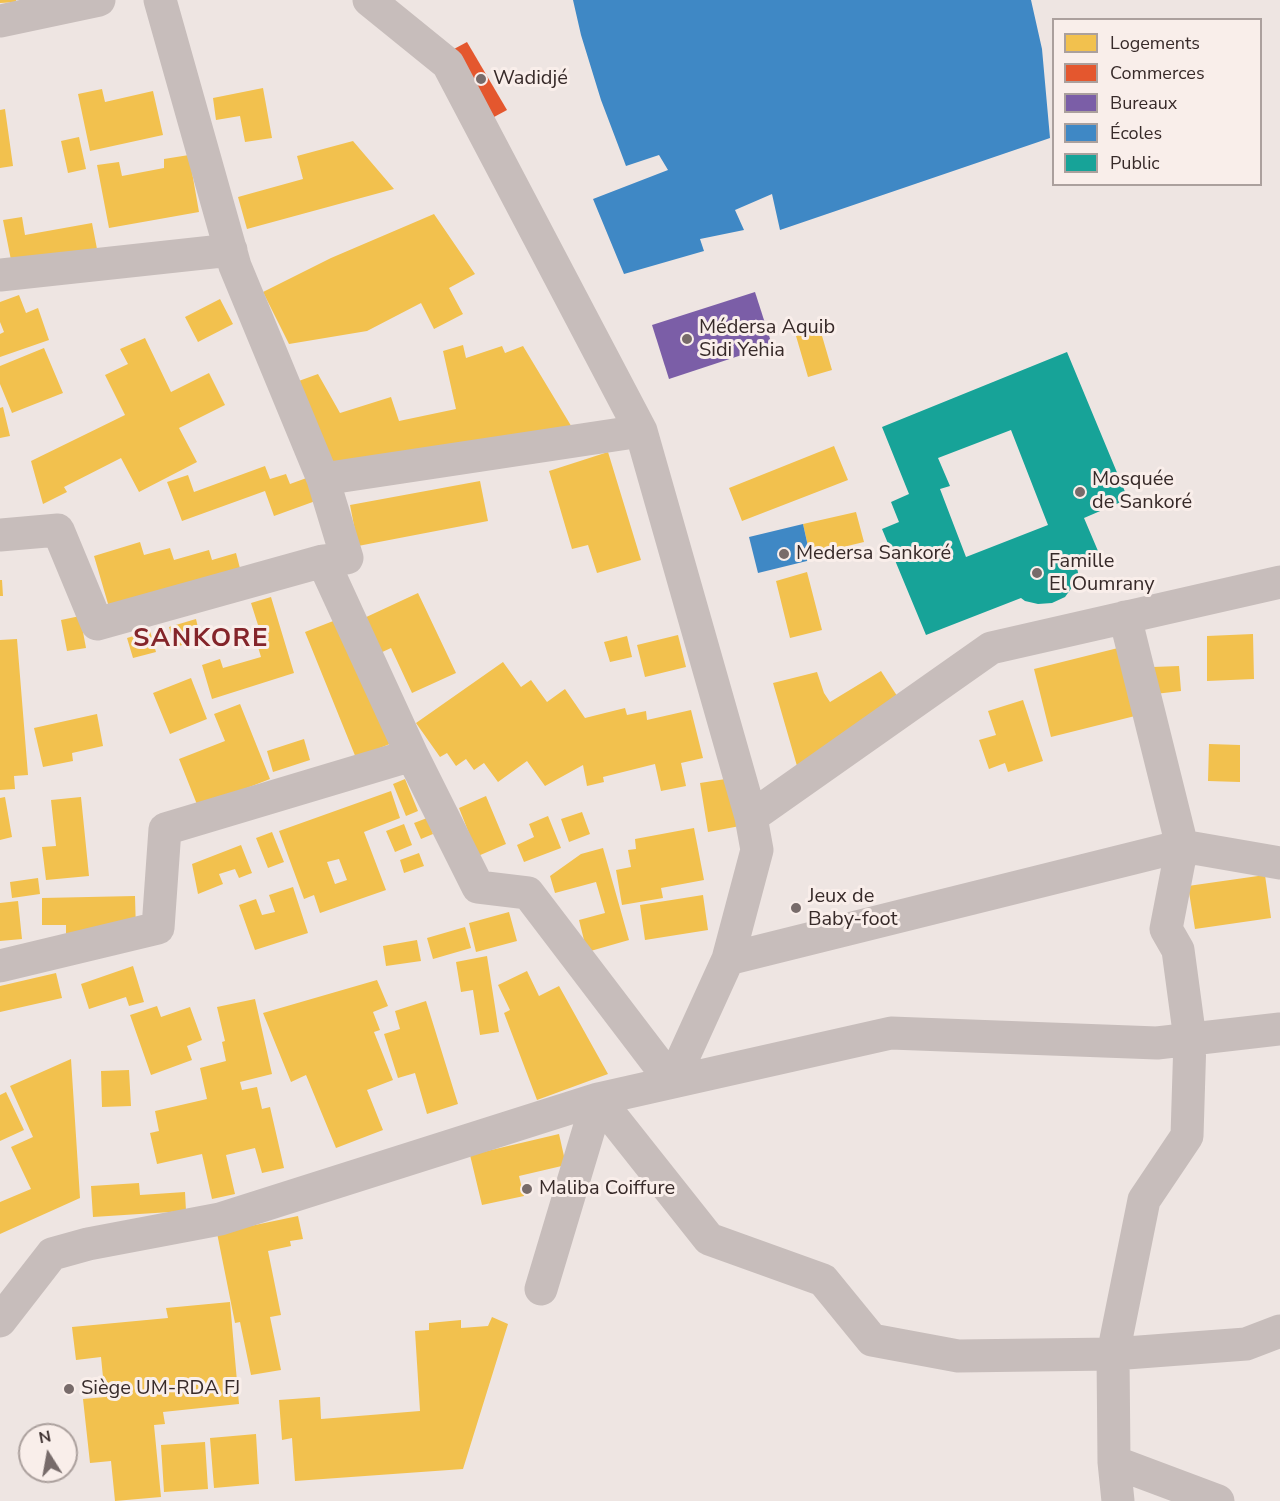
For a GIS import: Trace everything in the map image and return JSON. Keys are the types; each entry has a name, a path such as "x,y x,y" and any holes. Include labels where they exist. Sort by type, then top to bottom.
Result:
{"street":[{"path":"0,21 99,0"},
{"path":"0,535 58,530 97,624 323,561 347,558 323,478 235,266 160,0"},
{"path":"369,0 448,64 641,431 752,817 757,850 728,958 672,1082"},
{"path":"0,275 231,250"},
{"path":"323,478 641,431"},
{"path":"323,561 412,755 478,887 528,894 672,1082"},
{"path":"752,817 991,648 1280,582"},
{"path":"1118,1501 1114,1462 1113,1354 1143,1200 1187,1136 1190,1039 1178,950 1166,929 1182,846 1125,617"},
{"path":"0,966 158,928 165,829 412,755"},
{"path":"728,958 1182,846 1280,863"},
{"path":"0,1321 52,1254 88,1244 220,1219 598,1099 672,1082 891,1033 1157,1043 1280,1029"},
{"path":"598,1099 709,1239 823,1280 872,1340 958,1356 1113,1354 1246,1344 1280,1331"},
{"path":"541,1289 598,1099"},
{"path":"1114,1462 1218,1501"}],"building: Logements":[{"path":"0,0 16,0 16,2 0,3"},
{"path":"263,88 272,138 245,142 240,116 216,120 213,98"},
{"path":"102,89 105,102 153,91 163,135 90,151 78,94"},
{"path":"5,109 13,166 0,168 0,110"},
{"path":"79,137 86,169 68,173 61,141"},
{"path":"353,141 394,189 247,229 238,197 303,179 297,156"},
{"path":"189,155 199,212 109,228 97,165 119,162 122,176 164,168 164,159"},
{"path":"434,214 475,274 449,288 463,314 434,329 421,303 367,331 289,344 263,292 331,258"},
{"path":"22,217 25,235 92,223 97,249 12,265 3,220"},
{"path":"19,295 26,313 38,308 49,340 0,357 0,334 4,332 0,322 0,302"},
{"path":"220,299 233,324 198,342 185,317"},
{"path":"820,329 832,370 808,377 796,336"},
{"path":"145,338 171,392 209,373 225,405 179,428 197,462 139,492 121,458 64,487 67,492 43,504 31,461 125,415 105,375 128,364 120,349"},
{"path":"463,345 466,358 502,346 505,353 523,346 576,434 333,470 296,382 318,374 340,413 391,397 399,421 456,409 443,351"},
{"path":"44,348 63,393 12,413 0,384 0,366"},
{"path":"3,407 10,436 0,438 0,408"},
{"path":"834,446 848,480 742,521 729,488"},
{"path":"608,452 641,560 597,573 588,545 572,549 549,471"},
{"path":"265,466 270,479 286,474 290,484 312,476 321,499 274,516 265,491 182,521 167,482 188,475 194,492"},
{"path":"480,481 488,521 358,546 350,505"},
{"path":"856,512 864,542 810,555 803,524"},
{"path":"140,542 144,555 170,548 174,560 209,550 212,560 236,553 242,576 111,614 94,556"},
{"path":"807,572 822,630 790,638 776,581"},
{"path":"0,580 2,580 3,596 0,596"},
{"path":"418,593 456,673 412,693 391,648 378,654 362,619"},
{"path":"271,597 294,673 212,699 202,665 220,659 223,668 261,657 252,627 258,625 251,603"},
{"path":"80,616 86,648 67,651 61,620"},
{"path":"341,618 392,743 356,758 305,632"},
{"path":"196,619 201,640 175,647 169,627"},
{"path":"150,631 156,652 133,658 127,638"},
{"path":"1253,634 1254,679 1207,681 1207,636"},
{"path":"678,635 686,667 645,677 637,645"},
{"path":"627,636 632,657 610,662 604,642"},
{"path":"17,639 28,775 14,776 15,789 0,790 0,640"},
{"path":"1118,648 1135,716 1051,737 1034,669"},
{"path":"503,662 521,687 531,680 547,702 565,689 585,718 625,708 627,715 646,711 647,720 691,710 703,758 681,763 686,786 661,791 655,764 603,777 604,782 587,786 583,765 545,786 527,761 498,782 484,763 474,770 466,759 456,766 447,753 440,757 416,723"},
{"path":"1179,666 1181,691 1155,694 1153,667"},
{"path":"881,671 901,702 797,766 773,683 817,672 824,693 830,702"},
{"path":"191,678 207,719 170,734 153,693"},
{"path":"1023,700 1043,761 1008,772 1005,763 989,769 979,740 996,735 988,711"},
{"path":"240,704 270,779 198,807 179,759 225,741 214,714"},
{"path":"97,714 103,746 72,753 73,761 43,767 34,728"},
{"path":"304,739 310,760 273,772 267,751"},
{"path":"1209,744 1240,745 1240,782 1208,781"},
{"path":"732,778 740,826 708,832 700,783"},
{"path":"405,779 418,811 406,816 393,784"},
{"path":"391,791 400,818 364,832 386,890 320,913 314,895 304,899 279,831","holes":["339,859 347,880 335,884 327,862"]},
{"path":"486,796 506,844 478,856 459,808"},
{"path":"5,797 12,837 0,840 0,798"},
{"path":"81,797 89,876 46,880 42,847 56,846 51,800"},
{"path":"582,812 590,834 569,842 561,819"},
{"path":"548,816 561,848 524,862 517,845 534,837 529,824"},
{"path":"427,818 433,834 421,839 414,823"},
{"path":"404,824 412,845 395,852 386,831"},
{"path":"694,828 704,880 661,888 663,898 622,905 616,870 631,867 628,850 636,849 635,839"},
{"path":"272,832 284,862 268,868 256,838"},
{"path":"241,845 252,873 239,878 235,869 219,874 223,884 198,894 192,864"},
{"path":"603,848 629,940 587,952 579,920 605,913 596,882 555,893 550,876 581,854"},
{"path":"419,853 424,866 404,873 400,860"},
{"path":"1265,875 1271,918 1195,929 1188,886"},
{"path":"38,878 40,894 12,898 10,882"},
{"path":"293,887 308,933 255,950 239,905 256,899 262,915 275,912 269,895"},
{"path":"703,895 708,930 645,940 640,905"},
{"path":"135,896 136,932 66,934 66,925 42,925 42,898"},
{"path":"18,901 22,939 0,941 0,903"},
{"path":"509,912 517,941 476,952 469,923"},
{"path":"465,927 471,948 433,959 427,938"},
{"path":"417,940 421,961 386,966 383,946"},
{"path":"487,956 499,1032 480,1035 473,990 461,992 456,962"},
{"path":"133,966 144,1002 129,1006 126,997 89,1009 81,984"},
{"path":"527,971 539,996 559,986 608,1074 537,1100 504,1013 510,1010 498,985"},
{"path":"56,973 62,998 0,1012 0,986"},
{"path":"377,980 388,1006 373,1012 380,1030 374,1032 393,1080 367,1090 383,1130 336,1148 306,1075 291,1082 263,1013"},
{"path":"255,999 272,1074 240,1082 242,1090 257,1087 262,1109 270,1107 284,1168 262,1173 255,1148 226,1155 235,1194 212,1199 202,1154 157,1164 150,1133 159,1131 155,1111 207,1099 200,1068 226,1061 222,1042 225,1041 217,1007"},
{"path":"426,1001 458,1104 427,1114 415,1073 398,1078 384,1034 400,1029 395,1011"},
{"path":"157,1006 161,1017 190,1007 202,1040 187,1046 192,1060 151,1075 130,1015"},
{"path":"71,1059 80,1198 0,1234 0,1202 31,1189 11,1147 33,1137 10,1086"},
{"path":"129,1070 131,1106 102,1107 101,1071"},
{"path":"6,1092 24,1130 0,1141 0,1095"},
{"path":"559,1134 566,1165 519,1176 524,1196 482,1205 470,1155"},
{"path":"139,1183 140,1195 185,1192 186,1211 93,1217 91,1186"},
{"path":"298,1216 303,1239 290,1241 291,1246 268,1251 281,1315 270,1317 281,1370 251,1375 240,1322 235,1323 217,1233"},
{"path":"230,1302 239,1404 163,1412 165,1424 154,1425 161,1497 115,1501 111,1461 90,1463 83,1399 105,1397 101,1357 76,1360 72,1327 168,1318 166,1308"},
{"path":"492,1317 508,1324 463,1469 295,1481 292,1438 282,1440 279,1400 320,1397 321,1419 420,1411 415,1331 429,1330 429,1323 461,1320 461,1328 488,1326"},
{"path":"256,1434 259,1484 214,1488 210,1438"},
{"path":"205,1442 208,1489 164,1492 161,1445"}],"building: Commerces":[{"path":"467,42 507,110 494,117 454,49"}],"building: Bureaux":[{"path":"755,292 772,345 669,379 652,325"}],"building: Écoles":[{"path":"573,0 1031,0 1042,49 1050,138 780,230 772,194 735,210 744,230 700,239 704,251 624,274 593,199 668,170 659,155 626,166 601,100"},
{"path":"803,524 811,560 758,573 749,537"}],"building: Public":[{"name":"Mosquée de Sankoré","path":"1067,352 1128,499 1084,518 1098,551 1076,560 1078,573 1065,597 1052,603 1038,604 1021,598 926,635 882,529 899,522 891,502 909,494 882,427","holes":["1011,430 1048,525 966,557 940,489 950,486 938,458"]}],"place":[{"name":"Wadidjé","path":"481,79"},
{"name":"Médersa Aquib Sidi Yehia","path":"687,339"},
{"name":"Mosquée de Sankoré","path":"1080,492"},
{"name":"Medersa Sankoré","path":"784,554"},
{"name":"Famille El Oumrany","path":"1037,573"},
{"name":"Jeux de Baby-foot","path":"796,908"},
{"name":"Maliba Coiffure","path":"527,1189"},
{"name":"Siège UM-RDA FJ","path":"69,1389"}],"district":[{"name":"SANKORE","path":"201,640"}]}
